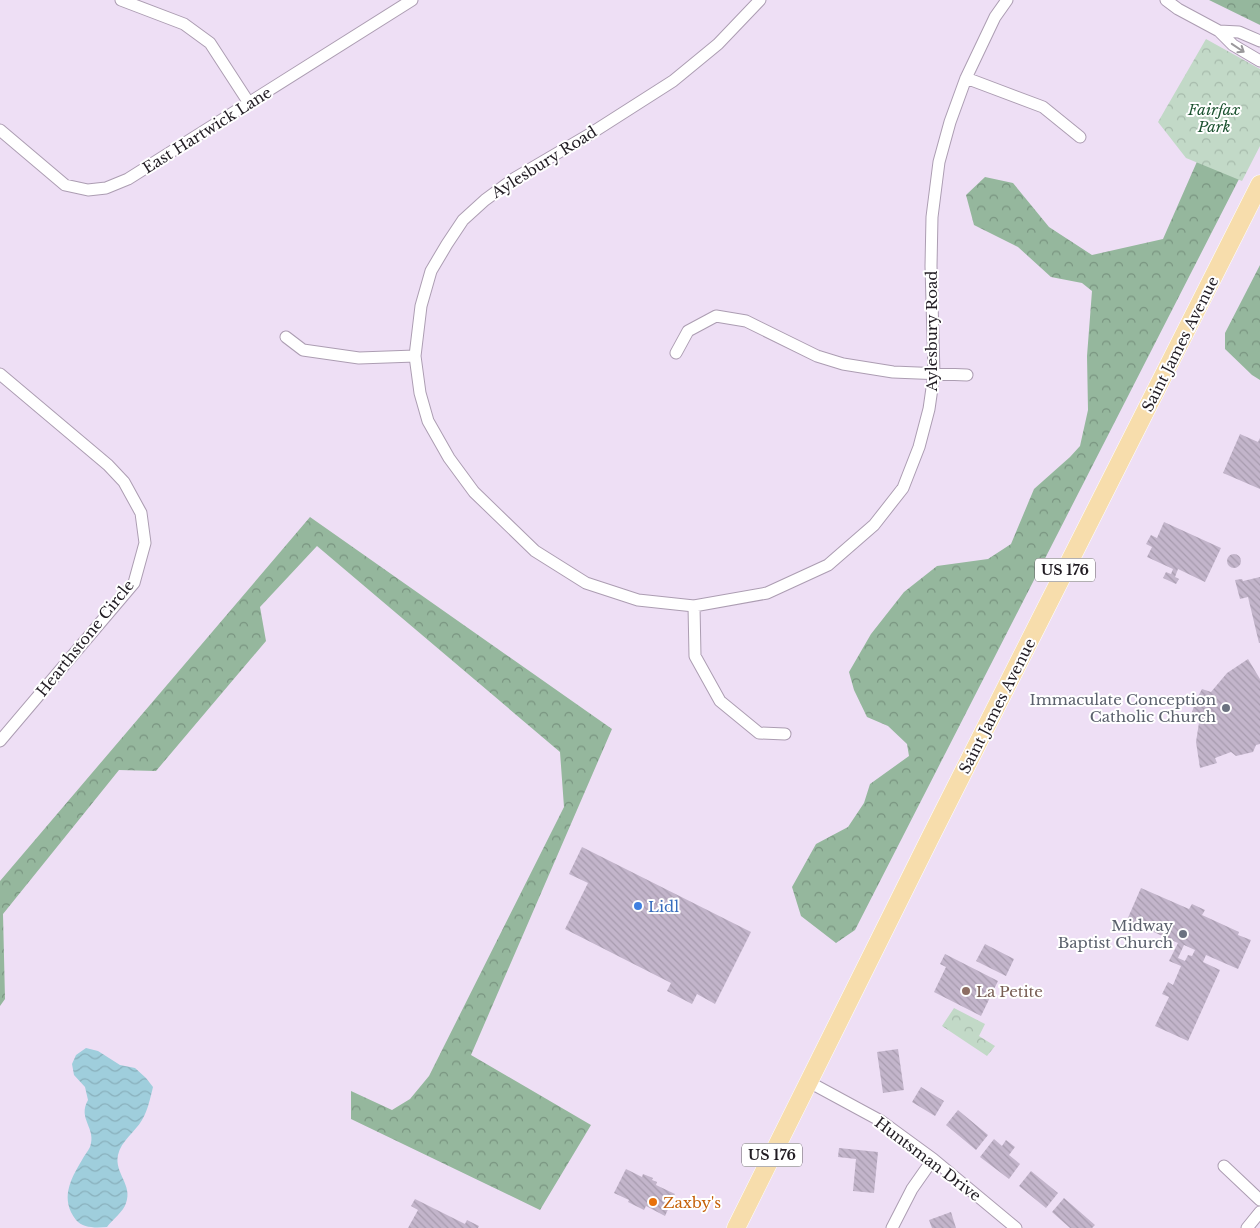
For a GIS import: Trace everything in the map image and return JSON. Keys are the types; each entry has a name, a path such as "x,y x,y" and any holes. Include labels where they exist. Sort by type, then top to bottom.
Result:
{"main road":[{"name":"Saint James Avenue","path":"736,1228 1260,184"}],"street":[{"path":"121,0 184,24 210,43 249,104"},
{"name":"East Hartwick Lane","path":"0,130 65,185 88,190 106,188 128,179 412,0"},
{"name":"Aylesbury Road","path":"760,0 718,44 673,81 590,134 515,178 485,200 463,220 431,271 421,306 416,356 420,393 428,421 449,458 474,492 535,551 586,583 638,600 694,606 767,593 828,565 874,525 903,488 919,447 930,409 934,374 931,266 932,217 939,162 950,122 966,78 995,17 1008,0"},
{"path":"1166,0 1219,31 1233,45 1260,61"},
{"path":"1219,31 1239,32 1260,41"},
{"path":"966,78 1043,107 1080,137"},
{"path":"676,353 688,331 716,316 746,320 817,356 843,364 893,372 967,375"},
{"path":"286,337 303,350 358,358 416,356"},
{"name":"Hearthstone Circle","path":"0,374 108,465 124,482 141,513 145,543 134,583 0,741"},
{"path":"694,606 694,656 720,701 759,733 785,734"},
{"name":"Huntsman Drive","path":"809,1082 881,1121 933,1159 1016,1228"},
{"path":"892,1228 912,1189 933,1159"},
{"path":"1224,1166 1260,1200"},
{"path":"1247,1228 1260,1212"}],"green space":[{"path":"1209,0 1260,0 1260,25"},
{"name":"Fairfax Park","path":"1206,39 1260,69 1260,146 1242,181 1186,158 1158,122"},
{"path":"1260,138 855,930 836,943 801,916 792,887 816,844 848,827 864,803 870,784 909,756 907,744 888,726 867,717 854,690 849,672 871,634 904,592 937,566 988,559 1011,544 1034,489 1080,446 1088,410 1087,356 1092,291 1082,283 1051,277 1018,247 974,225 966,195 985,177 1013,183 1049,227 1092,255 1163,239 1199,157"},
{"path":"1260,265 1260,380 1252,375 1225,349 1225,333"},
{"path":"310,517 612,729 471,1055 591,1125 540,1210 351,1119 351,1091 392,1110 410,1099 429,1076 564,807 560,752 317,546 260,607 266,641 156,771 119,770 3,914 5,999 0,1006 0,881"},
{"path":"954,1008 985,1024 979,1036 995,1046 987,1056 942,1026"}],"water":[{"path":"86,1048 98,1051 120,1065 135,1068 153,1087 144,1116 125,1141 118,1155 117,1161 128,1197 123,1209 107,1227 82,1225 76,1220 68,1205 68,1190 78,1167 90,1147 91,1140 85,1113 88,1100 85,1087 74,1075 72,1064 76,1055"}],"building":[{"path":"1240,434 1258,442 1260,438 1260,489 1223,473"},
{"path":"1164,522 1221,548 1205,582 1178,569 1175,577 1179,579 1176,584 1163,578 1166,572 1171,574 1173,569 1147,557 1152,547 1146,544 1151,535 1157,538"},
{"path":"1231,554 1237,554 1241,561 1237,568 1231,568 1227,564 1227,558"},
{"path":"1260,577 1259,643 1248,597 1240,599 1235,580 1242,579 1243,581"},
{"path":"1248,659 1260,679 1260,744 1256,745 1253,752 1236,756 1231,752 1215,758 1217,763 1200,768 1196,742 1200,716 1192,712 1196,700 1202,689 1211,692 1227,673"},
{"name":"Lidl","path":"582,847 751,932 715,1004 697,994 692,1004 667,991 671,983 565,929 588,883 569,874"},
{"path":"1141,888 1189,909 1192,904 1205,910 1202,915 1239,932 1238,935 1251,940 1238,969 1206,955 1203,962 1220,970 1188,1041 1155,1026 1169,997 1162,994 1168,982 1173,985 1181,966 1169,961 1178,943 1127,920","holes":["1184,945 1195,950 1192,956 1188,955 1185,961 1178,958"]},
{"path":"985,944 1014,959 1006,976 976,961"},
{"path":"945,954 998,981 981,1016 934,992 946,967 940,964"},
{"path":"898,1049 904,1090 883,1093 877,1052"},
{"path":"921,1087 944,1101 935,1116 912,1102"},
{"path":"958,1110 988,1135 976,1150 946,1125"},
{"path":"994,1139 1002,1146 1006,1140 1015,1147 1009,1155 1020,1164 1009,1179 980,1157"},
{"path":"839,1148 878,1152 874,1193 853,1191 856,1159 838,1157"},
{"path":"626,1169 642,1177 643,1174 653,1178 652,1180 657,1182 656,1185 675,1194 665,1216 646,1206 644,1210 614,1193"},
{"path":"1031,1171 1058,1193 1046,1208 1019,1186"},
{"path":"1064,1198 1095,1225 1092,1228 1070,1228 1052,1212"},
{"path":"415,1199 465,1224 467,1220 479,1226 478,1228 408,1228 418,1210 411,1206"},
{"path":"951,1212 956,1228 932,1228 929,1220"}],"place":[{"name":"Immaculate Conception Catholic Church","path":"1226,708"},
{"name":"Lidl","path":"638,906"},
{"name":"Midway Baptist Church","path":"1183,934"},
{"name":"La Petite","path":"966,991"},
{"name":"Zaxby's","path":"653,1202"}]}
